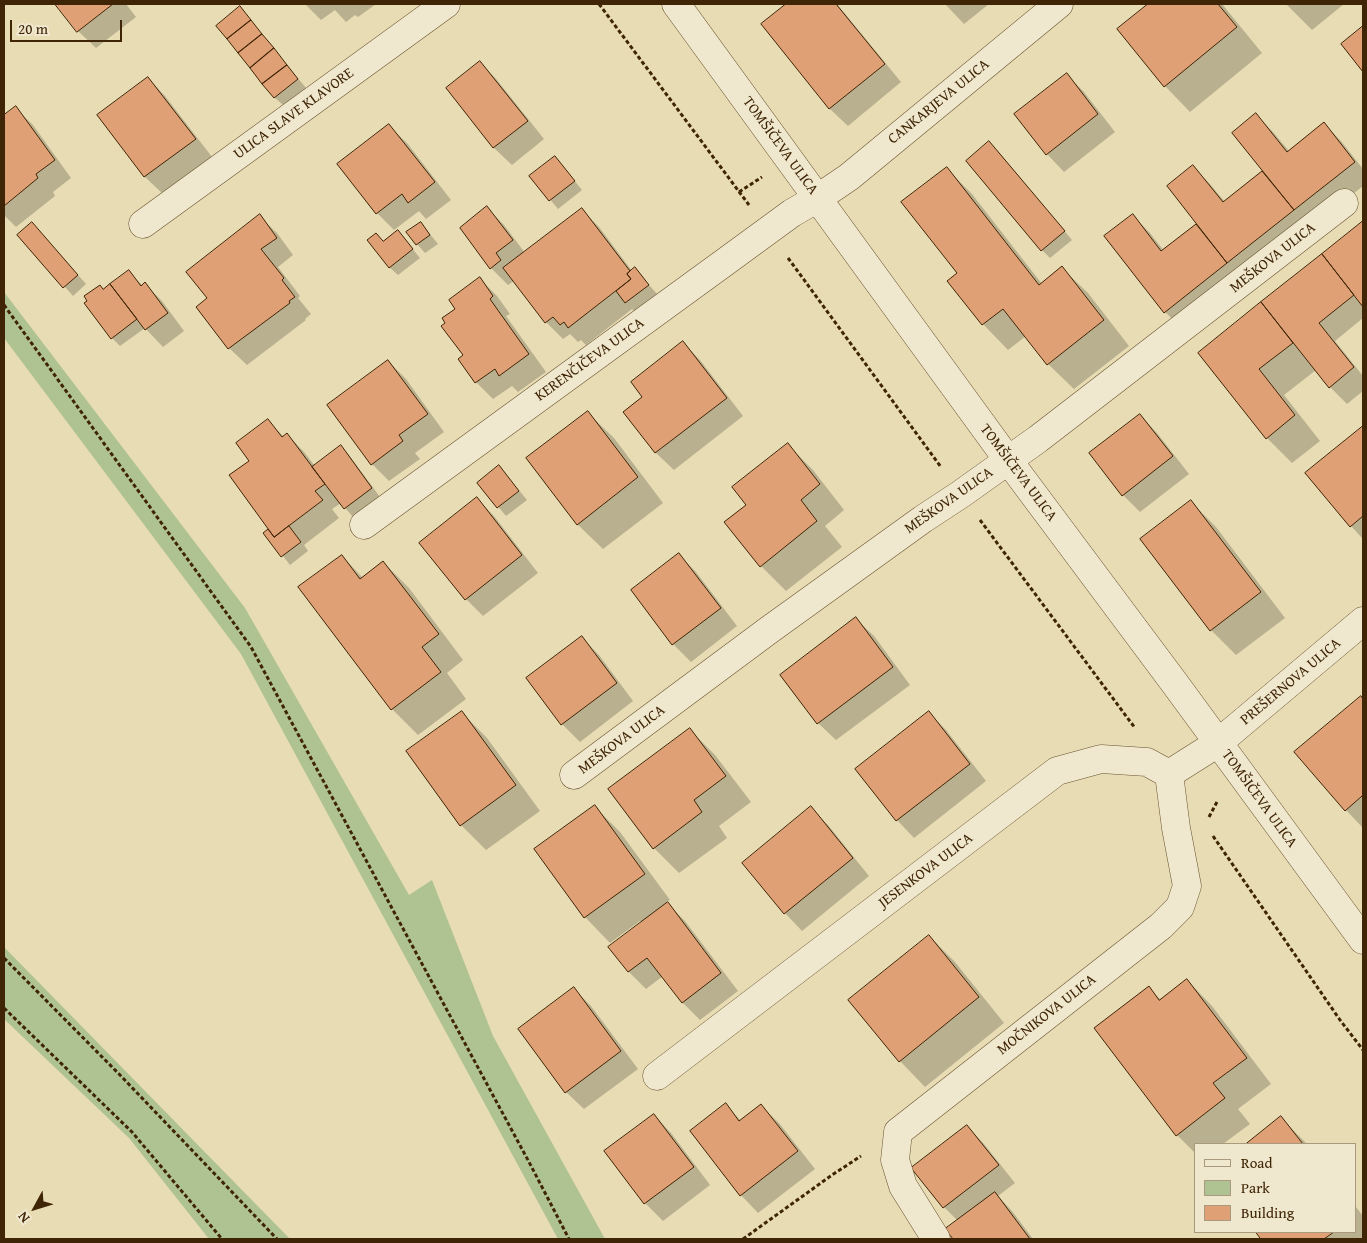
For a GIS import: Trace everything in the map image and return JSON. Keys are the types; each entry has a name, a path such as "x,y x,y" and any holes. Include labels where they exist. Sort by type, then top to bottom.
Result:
{"street":[{"name":"ULICA SLAVE KLAVORE","path":"143,224 446,4"},
{"name":"TOMŠIČEVA ULICA","path":"676,4 1008,460 1363,940"},
{"name":"CANKARJEVA ULICA","path":"818,198 849,177 1059,4"},
{"name":"KERENČIČEVA ULICA","path":"364,525 767,230 818,198"},
{"name":"MEŠKOVA ULICA","path":"574,775 769,630 1008,460 1344,203"},
{"name":"PREŠERNOVA ULICA","path":"1218,743 1363,621"},
{"path":"1169,774 1218,743"},
{"name":"JESENKOVA ULICA","path":"657,1076 1057,771 1101,760 1147,762 1169,774"},
{"name":"MOČNIKOVA ULICA","path":"898,1132 1161,926 1180,907 1187,886 1176,828 1169,774"},
{"path":"898,1132 895,1160 904,1186 936,1239"}],"path":[{"path":"599,4 1169,774"},
{"path":"739,192 767,174"},
{"path":"4,304 251,647 569,1239"},
{"path":"1205,825 1218,799"},
{"path":"1210,832 1340,1020 1363,1050"},
{"path":"4,958 119,1074 277,1239"},
{"path":"4,1008 132,1132 222,1239"},
{"path":"743,1239 832,1175 898,1132"}],"green space":[{"path":"4,292 245,608 409,895 432,880 493,1036 605,1239 558,1239 241,654 4,338"},
{"path":"4,947 290,1239 209,1239 129,1138 4,1019"}],"building":[{"path":"55,4 113,4 77,32"},
{"path":"786,4 836,4 885,64 829,109 761,24"},
{"path":"1148,4 1218,4 1237,27 1164,87 1117,29"},
{"path":"240,6 251,20 227,39 216,26"},
{"path":"251,20 262,34 238,53 227,39"},
{"path":"1363,26 1363,72 1341,44"},
{"path":"262,34 274,48 250,68 238,53"},
{"path":"274,48 287,65 262,84 250,68"},
{"path":"480,61 528,121 493,148 446,88"},
{"path":"287,65 298,79 274,98 262,84"},
{"path":"1067,73 1098,114 1046,155 1014,114"},
{"path":"148,77 196,139 144,177 97,115"},
{"path":"16,106 55,160 36,174 38,178 4,206 4,115"},
{"path":"1256,113 1287,152 1324,122 1355,162 1294,210 1232,133"},
{"path":"389,124 435,182 408,203 402,194 376,214 337,164"},
{"path":"989,141 1065,231 1041,251 966,161"},
{"path":"555,156 575,181 549,201 529,176"},
{"path":"1193,165 1223,202 1262,171 1294,210 1227,263 1167,186"},
{"path":"947,167 1039,285 1062,266 1104,320 1047,365 1003,309 982,325 947,281 957,273 901,202"},
{"path":"487,206 513,240 496,253 501,260 490,269 460,228"},
{"path":"582,208 630,271 627,274 631,279 568,328 564,322 560,325 553,317 545,323 503,268"},
{"path":"260,214 277,238 261,249 284,278 282,280 295,297 289,301 290,303 228,349 196,307 207,298 186,272"},
{"path":"1133,214 1161,251 1196,224 1227,263 1164,313 1104,236"},
{"path":"1363,221 1363,307 1322,254"},
{"path":"32,222 78,275 63,288 17,235"},
{"path":"421,222 430,235 416,245 406,232"},
{"path":"398,230 413,249 389,268 367,240 376,233 383,241"},
{"path":"1322,254 1354,295 1319,323 1354,367 1329,388 1261,302"},
{"path":"635,267 649,285 625,303 616,291 631,279 627,274"},
{"path":"129,270 141,286 145,282 168,313 145,330 110,284"},
{"path":"480,277 493,296 490,299 529,354 499,376 495,369 475,383 458,359 463,355 441,326 445,323 442,318 455,309 449,300"},
{"path":"110,284 137,319 111,339 84,303 87,301 84,296 100,285 103,289"},
{"path":"1261,302 1293,343 1259,369 1295,415 1266,439 1198,353"},
{"path":"683,341 727,398 655,453 623,412 642,397 631,382"},
{"path":"388,360 428,414 399,435 403,441 371,465 327,405"},
{"path":"588,411 638,477 577,525 526,458"},
{"path":"1140,414 1173,456 1122,496 1089,453"},
{"path":"268,419 282,437 287,433 325,484 315,491 323,500 274,537 229,475 249,461 236,443"},
{"path":"1363,426 1363,516 1350,527 1305,473"},
{"path":"788,443 820,484 801,500 817,521 760,567 724,522 746,505 732,487"},
{"path":"341,445 372,488 344,509 312,467"},
{"path":"499,465 519,491 497,508 477,483"},
{"path":"477,497 522,555 465,600 419,543"},
{"path":"1191,500 1261,592 1210,631 1140,539"},
{"path":"289,526 301,542 281,557 263,533 268,529 274,537"},
{"path":"679,553 721,608 672,645 631,590"},
{"path":"342,555 360,579 383,561 439,634 422,647 441,672 391,710 298,587"},
{"path":"856,617 893,667 817,724 780,675"},
{"path":"582,636 617,683 561,725 526,678"},
{"path":"1361,696 1363,699 1363,798 1362,796 1345,811 1294,752"},
{"path":"462,711 516,785 460,826 406,751"},
{"path":"929,711 970,764 896,821 855,769"},
{"path":"690,728 726,776 694,800 702,812 653,849 608,789"},
{"path":"595,805 645,874 584,918 534,849"},
{"path":"811,806 853,858 784,914 742,863"},
{"path":"668,902 721,973 682,1003 647,958 628,972 608,947"},
{"path":"929,935 979,997 899,1062 848,1000"},
{"path":"1187,979 1247,1058 1213,1083 1225,1098 1176,1136 1094,1028 1149,986 1159,1000"},
{"path":"574,987 621,1051 565,1093 518,1029"},
{"path":"726,1103 739,1121 761,1104 798,1151 740,1196 690,1131"},
{"path":"654,1114 694,1167 644,1204 604,1151"},
{"path":"1281,1116 1302,1143 1247,1143"},
{"path":"967,1125 999,1165 943,1208 911,1168"},
{"path":"995,1192 1030,1239 953,1239 945,1229"},
{"path":"1257,1233 1333,1233 1324,1239 1261,1239"}]}
